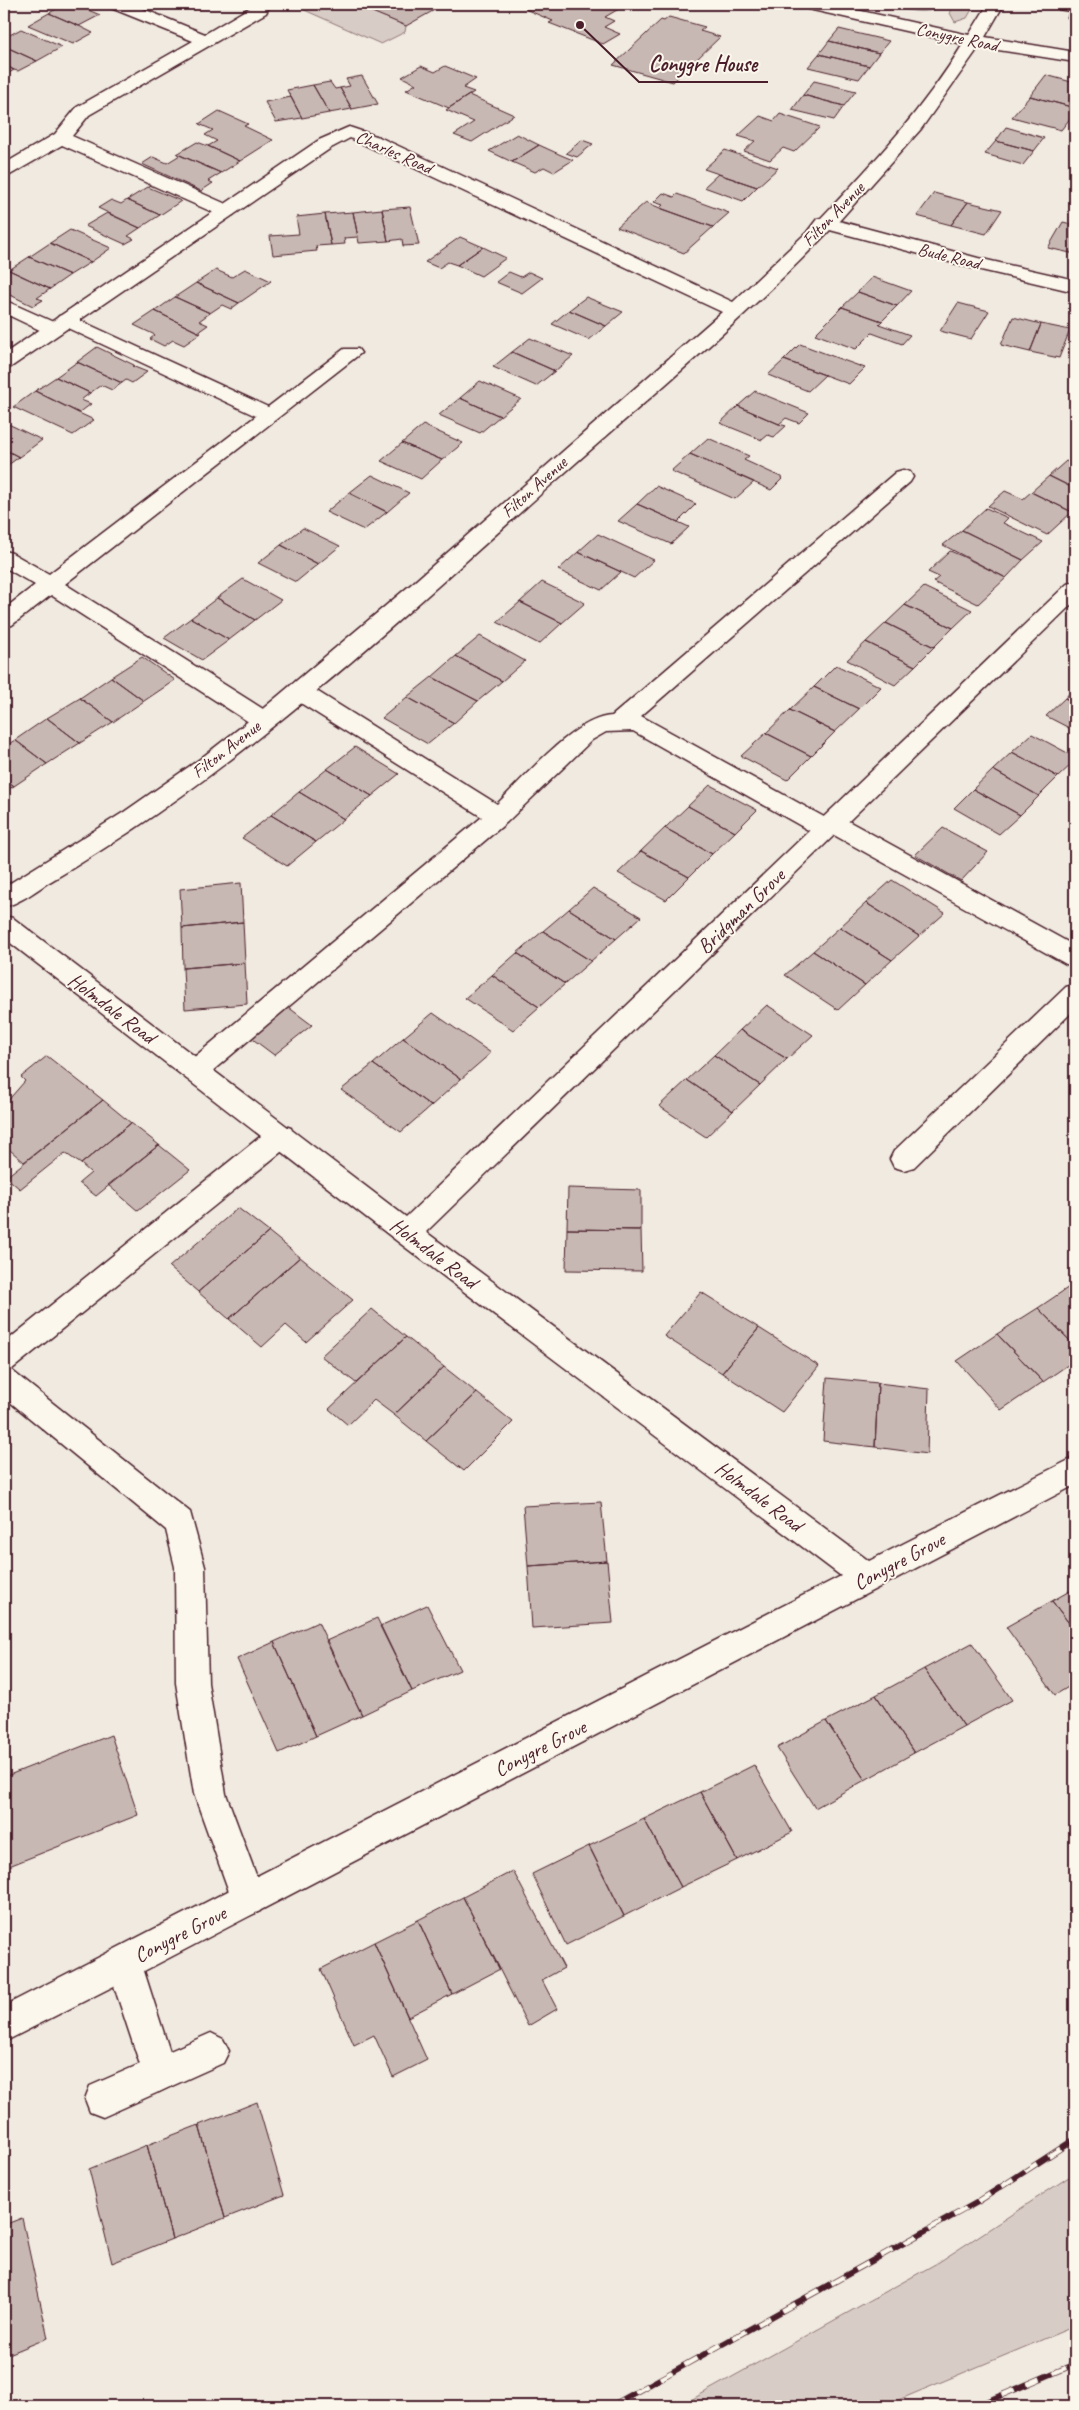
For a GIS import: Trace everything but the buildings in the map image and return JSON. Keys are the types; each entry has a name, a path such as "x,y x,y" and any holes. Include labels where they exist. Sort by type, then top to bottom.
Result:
{"street":[{"path":"117,4 206,40"},
{"name":"Conygre Road","path":"813,4 974,42 1075,57"},
{"name":"Filton Avenue","path":"4,898 78,855 210,764 445,568 734,310 879,167 937,100 996,4"},
{"path":"4,171 61,138 83,111 260,9"},
{"name":"Charles Road","path":"4,363 325,144 349,132 382,145 734,310"},
{"path":"61,138 226,211"},
{"name":"Bude Road","path":"824,223 975,263 1075,286"},
{"path":"4,306 60,325 269,415"},
{"path":"4,620 351,353"},
{"path":"619,722 903,477"},
{"path":"4,558 50,584 263,720"},
{"name":"Bridgman Grove","path":"407,1233 1075,589"},
{"path":"299,691 499,816"},
{"path":"195,1071 499,816 584,734 602,724 636,723 1075,957"},
{"name":"Holmdale Road","path":"4,925 407,1233 868,1578"},
{"path":"904,1159 1075,994"},
{"path":"4,1360 281,1136"},
{"path":"4,1380 179,1522 190,1567 192,1683 210,1794 248,1899"},
{"name":"Conygre Grove","path":"4,2024 1075,1470"},
{"path":"124,1962 159,2074"},
{"path":"103,2099 211,2051"}],"shaded area":[{"path":"291,4 353,4 406,26 405,32 381,44"},
{"path":"880,4 945,4 930,10 914,11"},
{"path":"955,4 975,4 967,18 955,22 950,13"},
{"path":"1075,2173 1075,2326 884,2406 680,2406 939,2262"}],"railway":[{"path":"611,2406 976,2203 1075,2139"},
{"path":"976,2406 1075,2364"}],"place":[{"name":"Conygre House","path":"580,25"}]}
